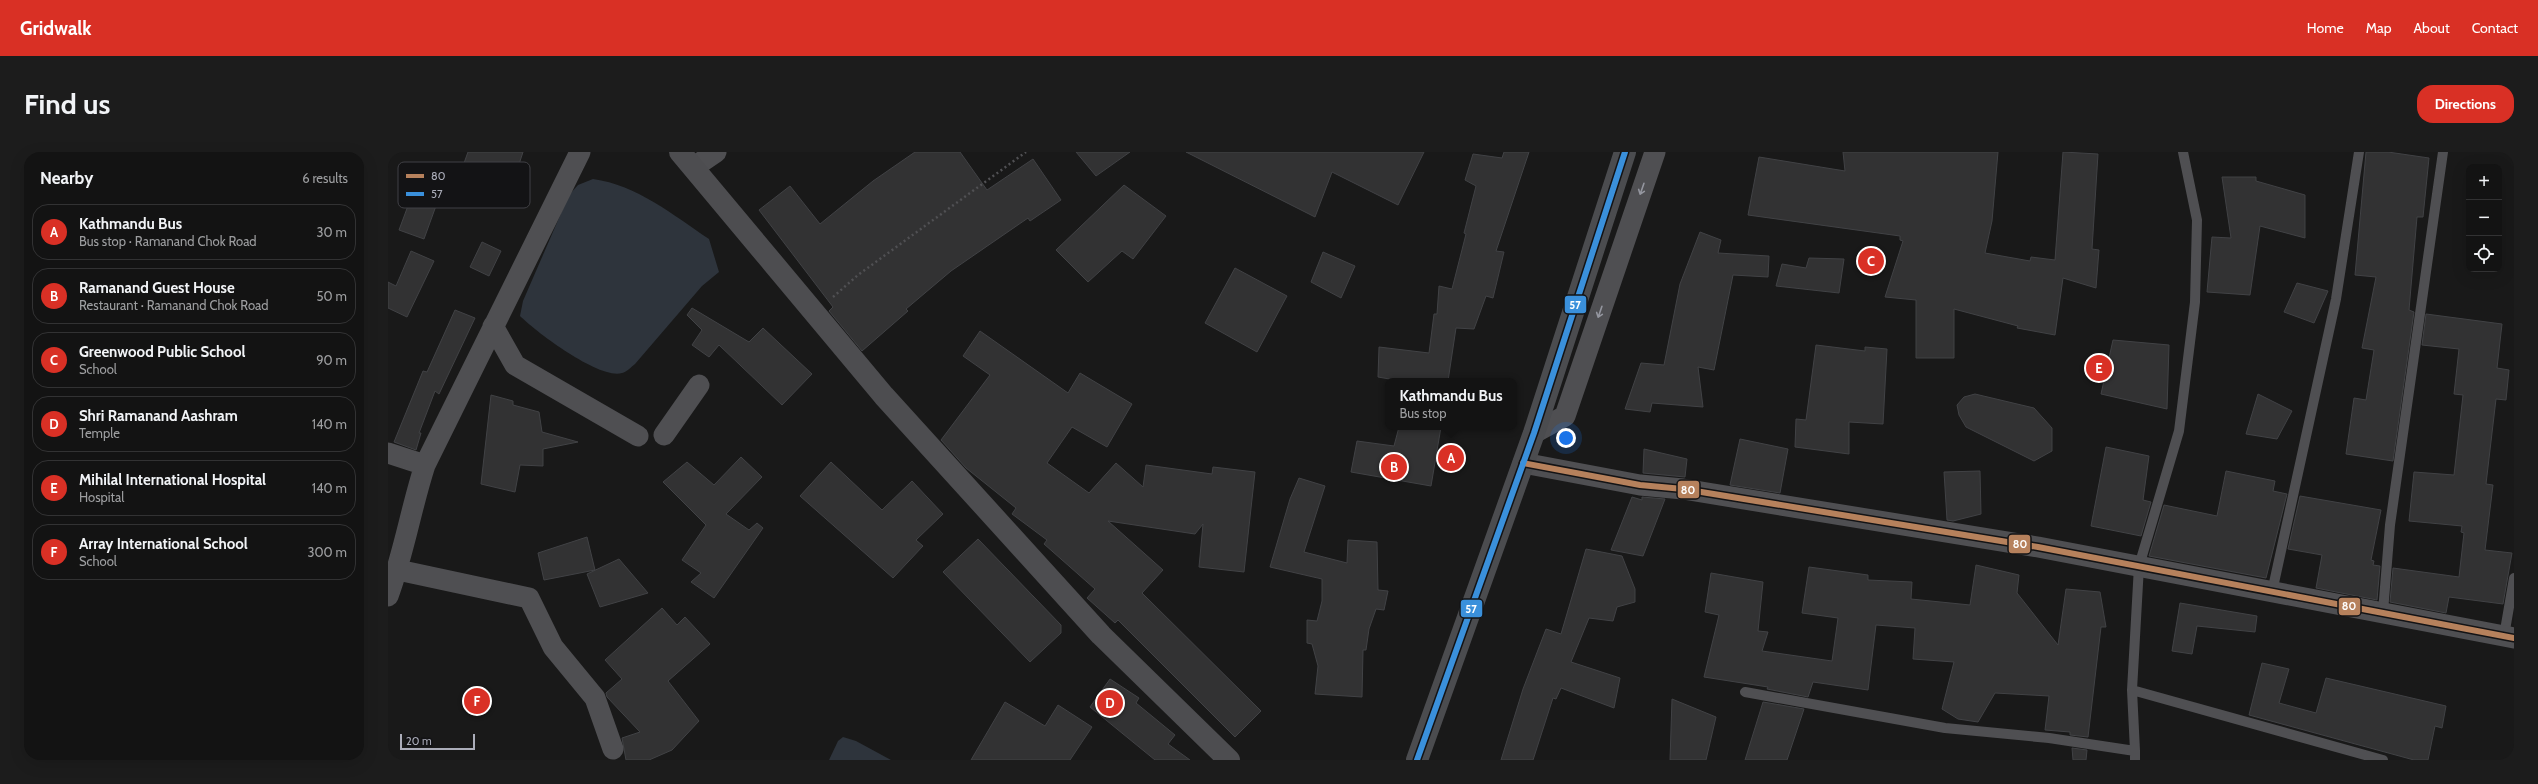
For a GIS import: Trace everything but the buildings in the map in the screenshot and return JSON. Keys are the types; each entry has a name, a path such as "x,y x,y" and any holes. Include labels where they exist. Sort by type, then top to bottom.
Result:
{"highway":[{"path":"1417,760 1534,433 1625,152"}],"main road":[{"path":"687,160 884,396 1102,635 1229,760"}],"street":[{"path":"388,596 398,570 413,504 425,465 580,152"},
{"path":"687,160 716,152"},
{"path":"1534,433 1565,416 1655,152"},
{"path":"493,326 515,365 638,436"},
{"path":"664,435 699,385"},
{"path":"388,453 425,465"},
{"path":"1523,463 1640,485 1683,489 2038,547 2509,637"},
{"path":"398,570 529,598 553,648 595,698 613,749"}],"lane":[{"path":"1745,692 1946,728 2049,738 2135,756 2132,690 2139,566 2178,431 2195,302 2196,220 2183,152"},
{"path":"2272,592 2336,299 2359,152"},
{"path":"2383,612 2390,525 2443,152"},
{"path":"2509,637 2514,578"},
{"path":"2132,690 2384,760"}],"path":[{"path":"815,313 858,275 1026,152"}],"shaded area":[{"path":"593,179 609,182 640,194 709,239 719,272 702,286 635,364 627,371 622,373 612,373 584,362 540,333 520,316 523,301 569,195 578,185"},
{"path":"843,737 856,741 891,760 829,760 838,741"}],"transit line":[{"name":"57","path":"1417,760 1534,433 1625,152"},
{"name":"80","path":"1523,463 1640,485 1683,489 2038,547 2514,638"}],"place":[{"name":"Greenwood Public School","path":"1871,261"},
{"name":"Mihilal International Hospital","path":"2099,368"},
{"name":"Kathmandu Bus","path":"1451,458"},
{"name":"Ramanand Guest House","path":"1394,467"},
{"name":"Array International School","path":"477,701"},
{"name":"Shri Ramanand Aashram","path":"1110,703"}]}
